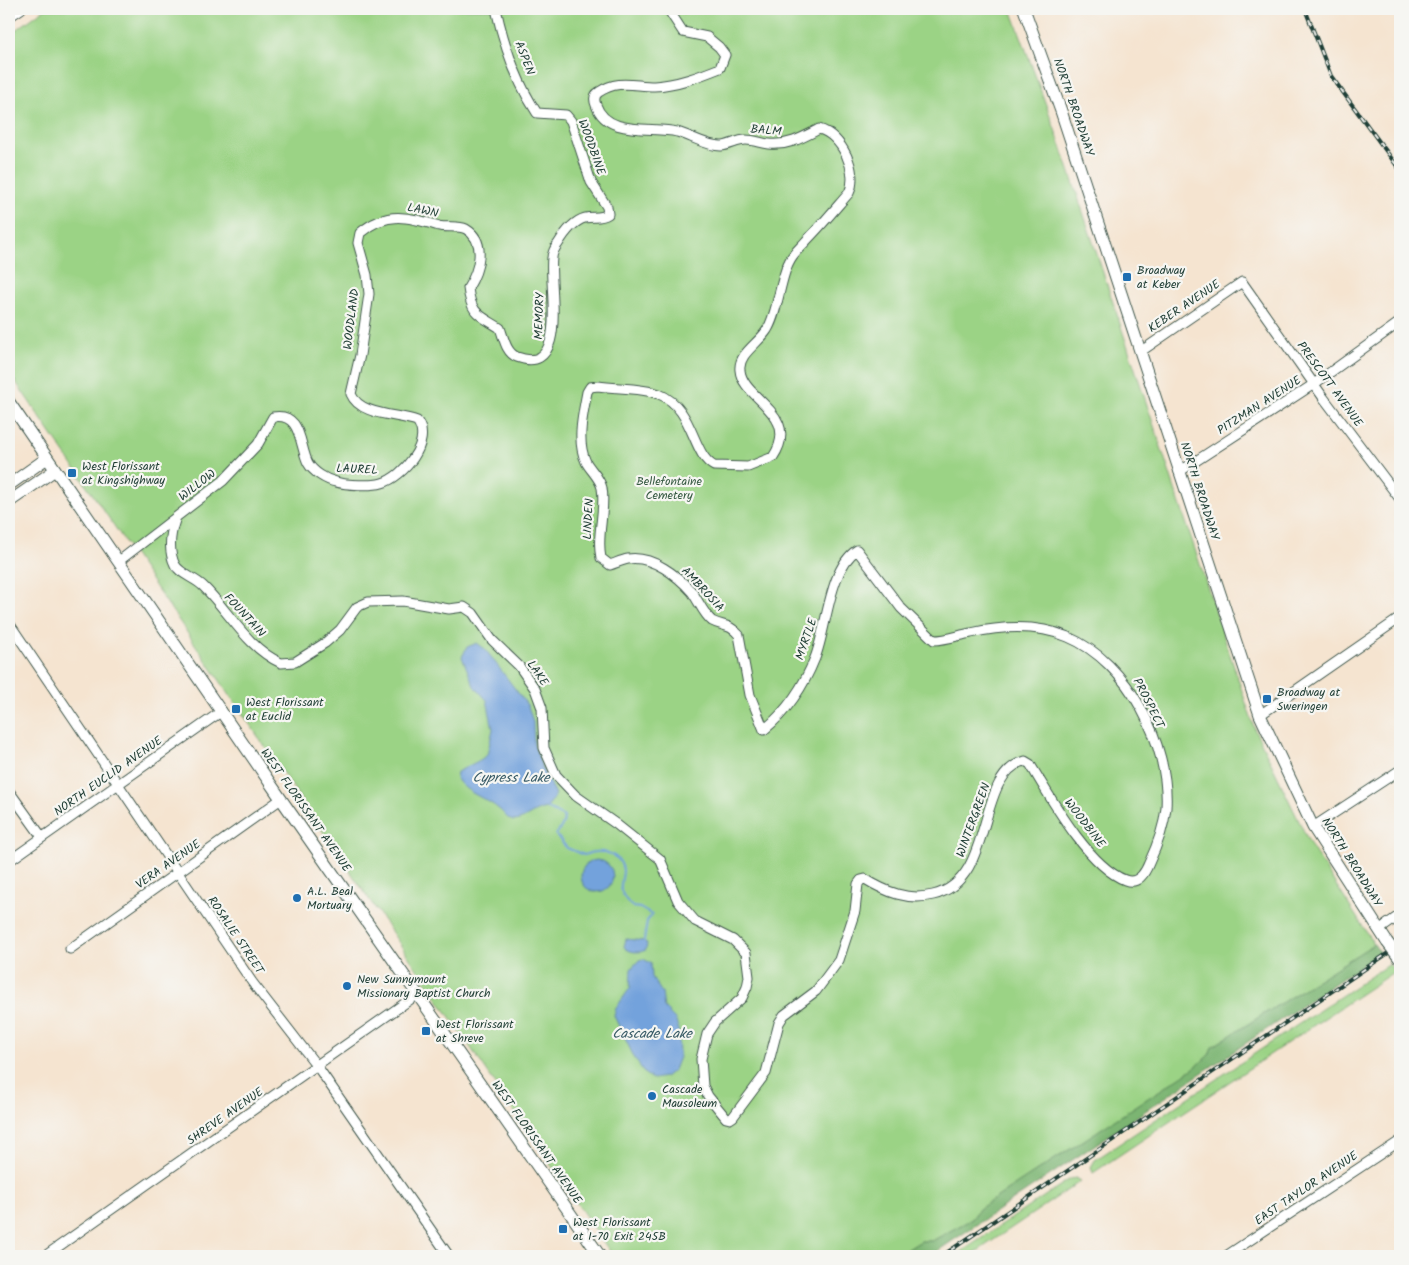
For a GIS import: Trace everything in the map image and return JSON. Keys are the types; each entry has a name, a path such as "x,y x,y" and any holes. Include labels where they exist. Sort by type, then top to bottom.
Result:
{"main road":[{"name":"NORTH BROADWAY","path":"1024,9 1058,102 1260,715 1314,827 1379,930 1400,959"},
{"name":"WEST FLORISSANT AVENUE","path":"9,402 281,799 600,1256"},
{"path":"9,485 47,458"},
{"path":"9,502 55,470"}],"street":[{"path":"9,17 20,9"},
{"name":"ASPEN","path":"496,9 510,57 525,93 538,114 566,114"},
{"name":"BALM","path":"590,387 598,386 651,392 672,402 684,417 709,464 724,468 748,467 773,457 779,449 781,435 775,419 764,402 744,382 740,366 746,354 768,329 788,263 796,250 849,193 853,185 848,158 828,131 819,129 796,142 786,144 770,144 747,140 722,146 710,145 676,132 631,128 613,124 602,116 596,107 595,97 597,93 612,85 627,83 655,86 683,81 720,68 725,55 722,51 707,37 683,32 675,23 668,9"},
{"name":"WOODBINE","path":"566,114 571,121 591,182 607,208 608,214"},
{"name":"MEMORY","path":"466,229 473,236 480,258 478,269 468,288 471,306 478,316 500,328 508,350 515,356 528,360 542,356 549,348 553,314 552,257 557,244 572,226 585,218 598,218 608,214"},
{"name":"LAWN","path":"358,243 360,233 367,227 389,218 409,217 439,226 466,229"},
{"name":"WOODLAND","path":"352,398 352,386 360,355 369,294 368,275 358,243"},
{"name":"KEBER AVENUE","path":"1140,352 1242,282"},
{"name":"PRESCOTT AVENUE","path":"1242,282 1314,384 1400,500"},
{"name":"PITZMAN AVENUE","path":"1180,472 1314,384 1400,322"},
{"name":"LINDEN","path":"590,387 586,392 583,412 582,450 586,461 600,480 602,489 600,550 601,558 610,565"},
{"name":"LAUREL","path":"277,417 287,418 292,422 299,432 308,464 324,478 338,483 383,483 398,476 408,464 422,438 421,426 417,421 408,418 369,410 352,398"},
{"name":"WILLOW","path":"119,561 223,481 258,444 269,420 277,417"},
{"name":"FOUNTAIN","path":"174,520 171,545 172,558 177,568 204,587 238,628 274,660 287,664 295,662 340,630"},
{"name":"MYRTLE","path":"764,730 786,709 801,687 819,644 836,577 846,560 858,550 901,608 934,640"},
{"name":"AMBROSIA","path":"610,565 629,558 639,559 661,567 673,574 691,592 712,621 724,624 736,631 739,636 750,695 764,730"},
{"name":"LAKE","path":"340,630 349,615 357,607 368,602 403,601 449,609 469,608 492,640 519,666 535,689 542,708 544,748 556,775 576,796 616,824 660,859 671,889 686,912 706,928 733,940 746,953 749,976 747,987 742,998 711,1028 701,1059 701,1072 708,1096 730,1120"},
{"path":"1260,715 1400,618"},
{"name":"ROSALIE STREET","path":"9,623 252,982 317,1066 449,1256"},
{"name":"PROSPECT","path":"934,640 944,640 1002,628 1023,627 1047,630 1084,644 1103,657 1116,671 1130,690 1150,730 1161,761 1165,789 1166,808 1160,835 1156,848 1140,878"},
{"name":"NORTH EUCLID AVENUE","path":"9,862 222,711"},
{"name":"WOODBINE","path":"1024,760 1030,764 1063,818 1083,844 1104,866 1126,880 1135,881 1140,878"},
{"name":"WINTERGREEN","path":"730,1120 766,1073 779,1023 784,1016 816,991 839,960 851,926 858,884 865,879 878,887 906,896 932,895 954,886 972,862 1001,782 1010,768 1024,760"},
{"path":"1314,827 1400,770"},
{"path":"9,791 42,837"},
{"name":"VERA AVENUE","path":"70,949 281,799"},
{"path":"1379,930 1400,916"},
{"name":"SHREVE AVENUE","path":"45,1256 418,994"},
{"name":"EAST TAYLOR AVENUE","path":"1226,1256 1400,1140"}],"green space":[{"name":"Bellefontaine Cemetery","path":"45,9 1011,9 1061,146 1255,730 1311,846 1374,944 1212,1047 1209,1055 1197,1066 979,1209 972,1219 932,1241 921,1241 897,1256 613,1256 9,372 9,35"},
{"path":"1374,944 1380,953 930,1256 897,1256 921,1241 932,1241 972,1219 979,1209 1197,1066 1209,1055 1212,1047"},
{"path":"1389,964 1395,971 1093,1173 1091,1167 1095,1160"},
{"path":"1076,1178 1081,1181 970,1256 955,1256 1070,1179"}],"water":[{"name":"Cypress Lake","path":"477,643 485,649 528,706 533,722 534,745 543,770 556,794 547,808 538,810 515,821 508,819 495,806 460,784 456,778 457,772 487,755 493,729 487,700 474,686 462,657 467,647"},
{"path":"597,860 603,861 608,865 612,870 612,882 608,887 603,891 597,892 591,891 586,887 582,882 581,876 582,870 586,865 591,861"},
{"path":"626,939 644,941 647,944 646,950 638,952 629,950 624,947"},
{"name":"Cascade Lake","path":"643,959 651,963 652,977 662,993 664,1008 675,1019 678,1027 679,1057 674,1070 665,1077 653,1079 645,1074 635,1059 614,1016 616,1008 630,988 631,969 639,960"}],"waterway":[{"path":"547,808 564,817 563,824 556,835 567,848 584,855 595,852 607,853 613,855 621,864 623,870 621,890 624,897 633,907 640,908 652,915 647,921 644,941"}],"railway":[{"path":"1305,9 1331,76 1400,170"},
{"path":"942,1256 1400,945"}],"place":[{"name":"Broadway at Keber","path":"1127,277"},
{"name":"West Florissant at Kingshighway","path":"72,473"},
{"name":"Broadway at Sweringen","path":"1267,699"},
{"name":"West Florissant at Euclid","path":"236,709"},
{"name":"A.L. Beal Mortuary","path":"297,898"},
{"name":"New Sunnymount Missionary Baptist Church","path":"347,986"},
{"name":"West Florissant at Shreve","path":"426,1031"},
{"name":"Cascade Mausoleum","path":"652,1096"},
{"name":"West Florissant at I-70 Exit 245B","path":"563,1229"}]}
